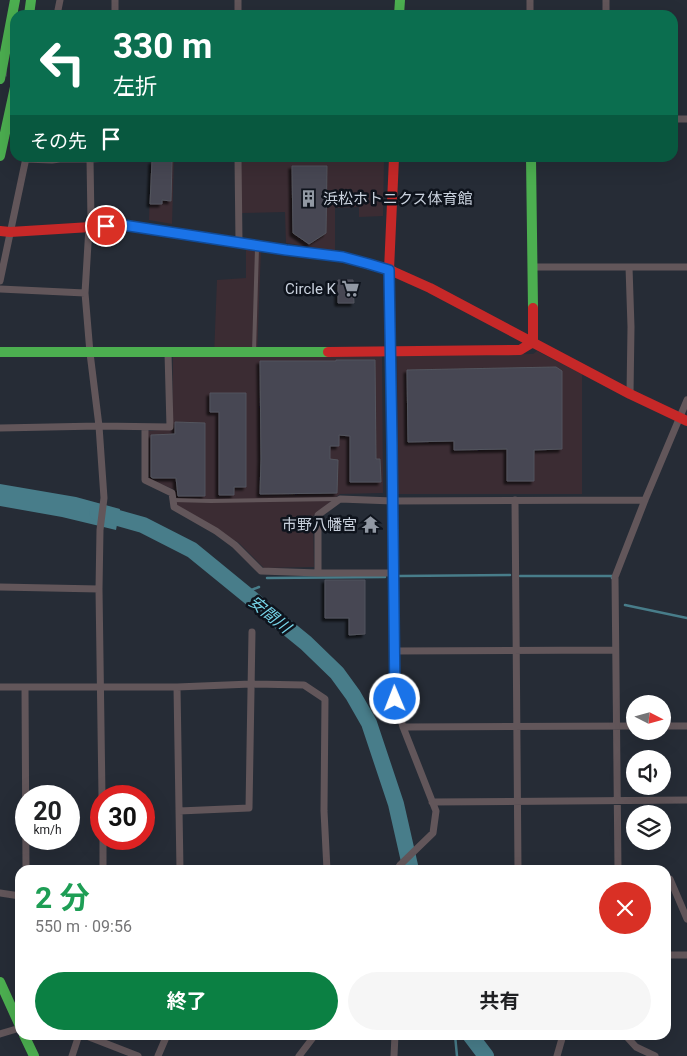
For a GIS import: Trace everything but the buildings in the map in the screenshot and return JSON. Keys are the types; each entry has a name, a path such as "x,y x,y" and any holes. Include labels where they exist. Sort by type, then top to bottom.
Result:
{"main road":[{"path":"0,79 10,26"},
{"path":"0,156 10,111"},
{"path":"389,270 394,162"},
{"path":"531,162 533,342"},
{"path":"5,232 123,225 343,257 369,264 389,270 430,288 683,420"},
{"path":"0,352 254,353 520,350 533,342"},
{"path":"0,982 15,1016"},
{"path":"26,1040 34,1056"}],"street":[{"path":"0,281 5,232 25,162"},
{"path":"90,162 91,221 88,227 85,294 99,426 104,500 100,530 99,589 102,785"},
{"path":"238,162 239,242"},
{"path":"532,267 687,267"},
{"path":"629,267 631,327 630,394"},
{"path":"389,270 395,699 403,727 436,811 434,833 400,865"},
{"path":"0,288 85,294"},
{"path":"0,428 99,426 170,428 168,353"},
{"path":"618,865 615,577 645,500 683,420 687,400"},
{"path":"145,428 145,480 172,493 174,507 209,527 235,545 261,571 393,573"},
{"path":"318,573 318,515 340,499 393,501 645,500"},
{"path":"515,500 518,865"},
{"path":"0,588 99,589"},
{"path":"179,811 249,808 252,632"},
{"path":"394,652 616,650"},
{"path":"0,687 304,685 324,699 324,811 327,865"},
{"path":"25,687 26,865"},
{"path":"177,687 180,865"},
{"path":"403,727 626,726"},
{"path":"671,726 687,726"},
{"path":"432,802 687,800"},
{"path":"103,850 103,865"},
{"path":"671,881 687,920"},
{"path":"0,893 15,895"},
{"path":"671,955 687,955"},
{"path":"0,1034 15,1029"},
{"path":"72,1056 77,1040"},
{"path":"97,1040 138,1056"},
{"path":"158,1056 165,1040"},
{"path":"299,1056 311,1040"},
{"path":"394,1056 395,1040"},
{"path":"558,1056 563,1040"},
{"path":"630,1040 636,1047 655,1056"}],"lane":[{"path":"254,353 257,245"},
{"path":"172,500 340,499"}],"shaded area":[{"path":"151,162 174,162 172,224 149,220"},
{"path":"241,162 384,162 383,216 359,217 359,207 335,208 335,251 286,243 285,212 241,213"},
{"path":"246,247 261,249 257,357 382,356 383,493 340,494 313,516 314,567 264,568 239,543 176,505 175,490 149,479 148,431 172,429 173,357 214,356 217,280 246,278"},
{"path":"537,351 582,374 582,494 398,494 397,356 533,354"}],"water":[{"path":"0,484 76,497 120,509 116,530 62,517 0,506"}],"waterway":[{"name":"安間川","path":"97,512 143,525 192,550 306,643 337,673 353,695 369,723 396,804 410,865"},
{"path":"399,576 510,575"},
{"path":"520,576 612,576 612,578"},
{"path":"267,578 385,577"},
{"path":"244,593 259,587"},
{"path":"625,605 687,618"},
{"path":"455,1040 457,1056"},
{"name":"安間川","path":"474,1040 486,1056"}],"tunnel":[{"path":"0,73 10,73"}],"traffic: fast":[{"path":"13,10 15,0"},
{"path":"30,10 31,0"},
{"path":"399,10 400,0"},
{"path":"0,79 10,26"},
{"path":"0,156 10,110"},
{"path":"531,162 533,308"},
{"path":"0,352 328,352"},
{"path":"0,982 15,1015"},
{"path":"26,1040 34,1056"}],"traffic: slow":[{"path":"193,236 343,257 392,271"}],"traffic: jam":[{"path":"389,270 394,162"},
{"path":"0,231 123,225 193,236"},
{"path":"392,271 430,288 630,394 687,421"},
{"path":"328,352 520,350 533,342 533,308"}],"place":[{"name":"浜松ホトニクス体育館","path":"309,199"},
{"name":"Circle K","path":"350,289"},
{"name":"市野八幡宮","path":"371,525"}],"route":[{"path":"106,226 123,225 343,257 389,270 395,699"}]}
